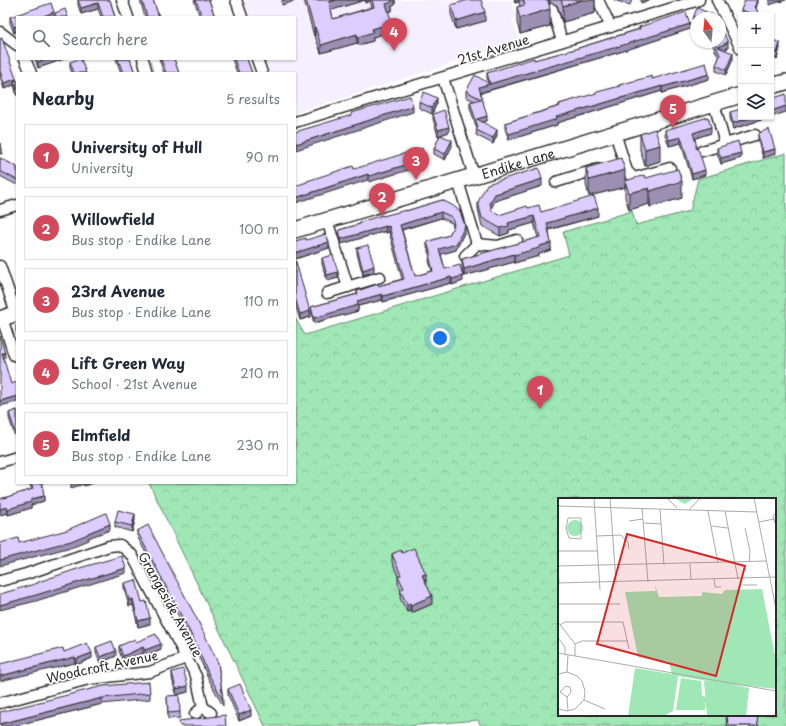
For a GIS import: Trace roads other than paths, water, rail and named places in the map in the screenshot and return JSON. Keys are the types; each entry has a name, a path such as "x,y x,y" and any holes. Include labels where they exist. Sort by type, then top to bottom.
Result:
{"street":[{"path":"122,0 128,16"},
{"path":"236,0 242,16"},
{"path":"598,0 611,27"},
{"name":"21st Avenue","path":"296,122 699,0"},
{"path":"717,0 741,48"},
{"path":"552,9 562,41"},
{"path":"0,32 16,44"},
{"path":"26,60 31,72"},
{"path":"142,60 147,72"},
{"path":"257,60 262,72"},
{"path":"443,78 474,176"},
{"path":"774,85 786,82"},
{"name":"Endike Lane","path":"296,230 738,96"},
{"path":"714,103 725,144"},
{"path":"616,133 617,164"},
{"path":"702,151 755,135"},
{"path":"617,164 634,178 670,168"},
{"path":"556,182 617,164"},
{"path":"458,181 477,244"},
{"path":"0,210 16,205"},
{"path":"327,220 348,287"},
{"path":"477,244 498,246 517,240"},
{"path":"465,256 477,244"},
{"path":"0,266 16,313 1,318 14,355 16,356"},
{"path":"327,293 380,277"},
{"path":"0,462 16,457"},
{"name":"Grangeside Avenue","path":"0,581 26,574 109,546 120,545 132,555 196,676 207,710 195,714"},
{"name":"Woodcroft Avenue","path":"0,703 89,679 150,672 186,658"}],"place":[{"name":"Lift Green Way","path":"394,51"},
{"name":"Elmfield","path":"673,128"},
{"name":"23rd Avenue","path":"416,180"},
{"name":"Willowfield","path":"382,216"},
{"name":"University of Hull","path":"540,409"}]}
